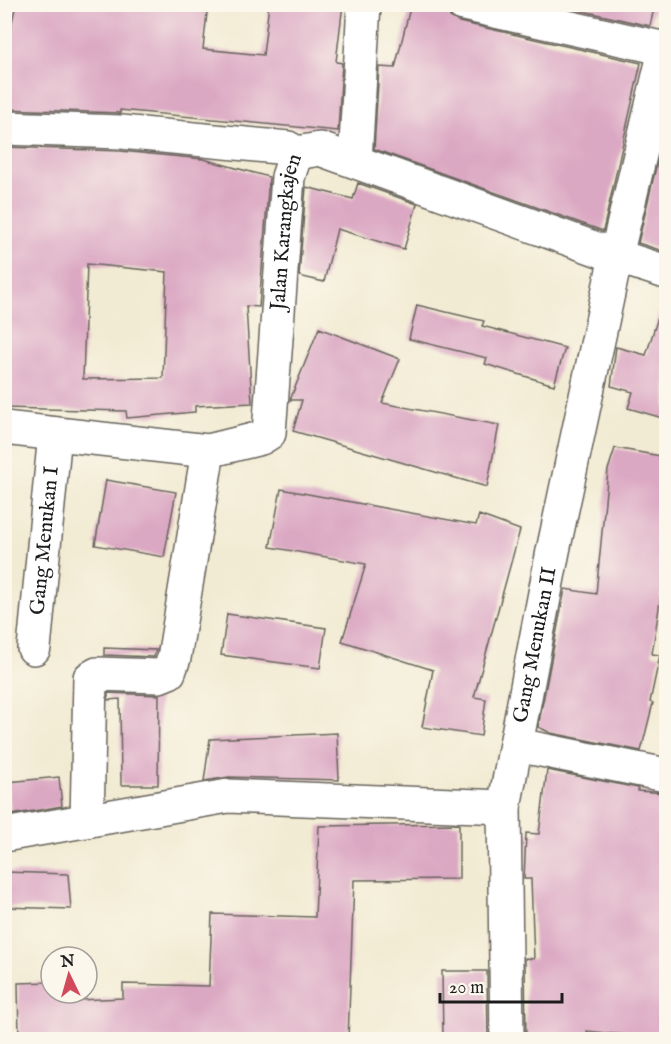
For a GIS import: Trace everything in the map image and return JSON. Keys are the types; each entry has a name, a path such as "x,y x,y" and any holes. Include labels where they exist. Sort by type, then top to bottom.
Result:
{"street":[{"path":"355,161 364,4"},
{"path":"463,4 666,48"},
{"name":"Gang Menukan II","path":"507,1040 504,807 553,551 616,256 666,48"},
{"path":"4,128 121,132 288,148 296,153"},
{"name":"Jalan Karangkajen","path":"4,428 208,451 261,438 269,433 288,177 296,153 320,149 666,272"},
{"name":"Gang Menukan I","path":"34,648 55,434"},
{"path":"87,821 90,678 97,674 159,676 169,672 174,658 208,451"},
{"path":"517,745 666,775"},
{"path":"4,835 228,796 504,807"}],"building":[{"path":"16,4 208,4 203,49 263,55 269,4 343,4 336,62 342,63 338,131 120,110 120,113 4,109 4,58"},
{"path":"411,4 445,4 450,17 459,22 641,63 603,231 374,149 379,67 395,68"},
{"path":"552,4 655,4 650,26"},
{"path":"666,125 666,252 638,243"},
{"path":"4,147 120,151 203,159 269,177 259,307 246,306 252,403 195,406 195,412 127,418 126,411 4,408","holes":["87,264 167,272 163,378 83,379"]},
{"path":"358,183 417,204 404,249 337,229 324,282 299,276 306,187 353,199"},
{"path":"417,305 484,321 482,326 565,348 554,385 485,364 487,358 409,339"},
{"path":"660,311 666,312 666,419 628,408 633,392 611,386 616,347 646,355"},
{"path":"319,328 400,359 382,403 499,425 487,487 293,431 302,400 290,400"},
{"path":"615,448 666,457 666,589 662,588 652,654 660,655 650,702 653,703 641,751 551,733 538,727 565,589 596,594 608,470"},
{"path":"106,480 176,492 164,557 95,545"},
{"path":"281,489 476,525 479,515 520,530 474,697 486,699 481,736 422,727 433,670 342,641 366,564 270,547"},
{"path":"227,614 326,628 320,668 221,655"},
{"path":"104,648 156,650 154,657 104,655"},
{"path":"108,693 159,695 158,785 121,785 120,699 108,700"},
{"path":"337,733 339,780 229,777 204,781 210,739"},
{"path":"547,770 638,788 638,791 666,793 666,1039 587,1031 586,1040 526,1040 525,958 534,959 531,879 524,879 526,833 539,834"},
{"path":"59,777 62,806 11,815 8,782"},
{"path":"459,824 459,879 354,880 348,1040 19,1040 18,983 39,982 39,1005 99,1005 99,999 123,998 123,984 209,986 212,914 315,917 319,826"},
{"path":"4,872 68,874 71,909 4,907"},
{"path":"442,971 487,971 488,1040 443,1040"}]}
